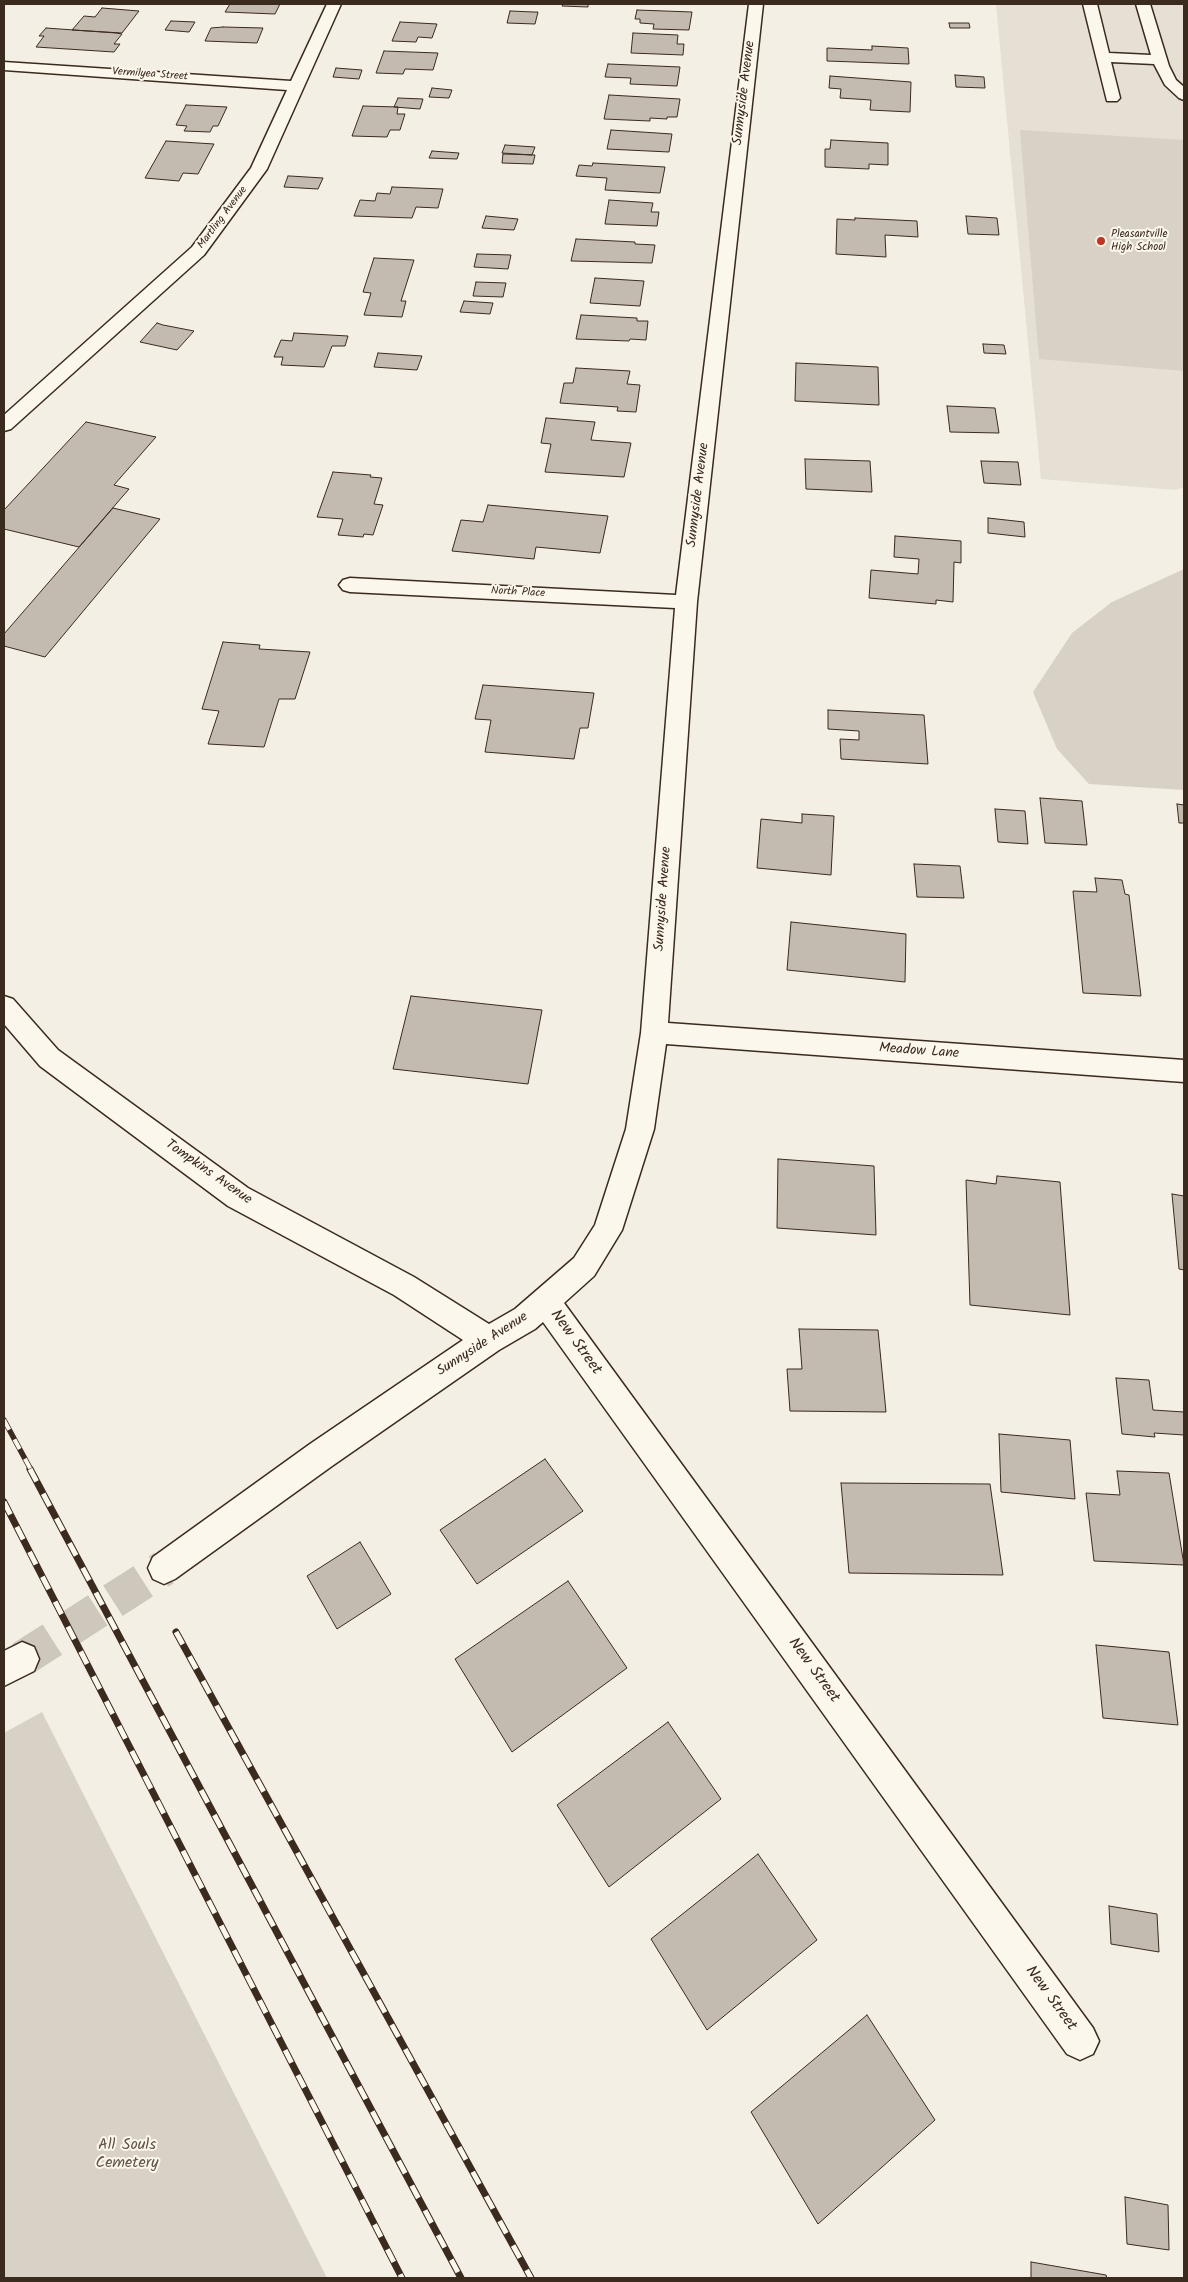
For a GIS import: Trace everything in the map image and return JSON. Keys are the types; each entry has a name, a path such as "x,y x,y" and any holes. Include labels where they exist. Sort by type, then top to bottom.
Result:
{"street":[{"name":"Martling Avenue","path":"4,425 198,252 260,169 334,4"},
{"name":"Sunnyside Avenue","path":"164,1568 321,1455 488,1340 525,1319 584,1267 608,1230 640,1129 654,1033 686,602 756,4"},
{"path":"1090,4 1112,98"},
{"path":"1143,4 1160,60 1170,82 1184,95"},
{"path":"1102,57 1160,60"},
{"name":"Vermilyea Street","path":"4,66 296,86"},
{"name":"North Place","path":"350,585 686,602"},
{"name":"Tompkins Avenue","path":"4,1006 49,1058 238,1197 404,1286 488,1340"},
{"name":"Meadow Lane","path":"654,1033 1184,1071"},
{"name":"New Street","path":"545,1301 1080,2041"}],"shaded area":[{"name":"Pleasantville High School","path":"996,4 1184,4 1184,487 1176,490 1041,479"}],"green space":[{"path":"1020,130 1184,140 1184,371 1039,359"},
{"path":"1184,569 1184,790 1089,784 1057,749 1033,692 1072,633 1112,602"},
{"name":"All Souls Cemetery","path":"42,1712 327,2278 4,2278 4,1733"}],"building":[{"path":"230,4 280,4 275,14 225,12"},
{"path":"563,4 588,4 588,7 562,6"},
{"path":"102,8 139,11 122,33 72,30 84,16 95,17"},
{"path":"637,10 692,12 689,30 653,29 654,24 640,23 640,19 635,19"},
{"path":"510,11 538,12 535,24 507,23"},
{"path":"171,21 195,22 189,32 165,30"},
{"path":"400,22 437,24 432,38 418,37 416,42 392,41"},
{"path":"949,23 969,23 970,28 950,28"},
{"path":"46,28 122,34 114,44 120,44 114,52 36,47 44,36 39,36"},
{"path":"211,28 263,28 257,43 205,41"},
{"path":"633,33 678,35 677,44 684,44 683,55 631,53"},
{"path":"872,46 908,48 909,64 827,61 827,48 872,50"},
{"path":"384,51 438,53 433,70 405,69 403,74 376,73"},
{"path":"608,64 680,67 677,86 630,84 631,78 605,77"},
{"path":"336,68 362,70 359,79 333,77"},
{"path":"955,75 984,77 985,88 956,87"},
{"path":"830,76 911,82 910,112 870,110 871,100 840,98 841,89 829,88"},
{"path":"432,88 452,90 449,98 429,97"},
{"path":"609,95 680,99 677,117 667,117 667,119 650,118 650,121 604,119"},
{"path":"398,98 423,99 420,109 394,107"},
{"path":"186,105 227,107 218,126 213,126 210,132 184,131 187,126 176,125"},
{"path":"363,106 398,107 397,114 405,114 400,130 390,130 387,137 352,136"},
{"path":"611,130 672,134 669,152 607,149"},
{"path":"831,140 888,143 888,165 869,164 869,169 825,167 825,149 830,149"},
{"path":"166,141 214,144 198,174 183,173 179,181 145,178"},
{"path":"505,145 535,147 532,155 502,153"},
{"path":"432,151 459,153 457,159 429,158"},
{"path":"503,154 535,155 533,164 502,163"},
{"path":"593,163 665,167 660,193 605,190 607,178 576,176 579,165 592,166"},
{"path":"288,176 323,178 318,189 284,187"},
{"path":"392,187 443,189 438,208 416,207 412,218 354,216 360,200 375,201 377,193 390,194"},
{"path":"609,200 653,203 651,212 659,212 657,226 605,224"},
{"path":"486,216 518,219 514,230 482,228"},
{"path":"966,216 997,218 999,235 968,234"},
{"path":"855,218 917,221 918,237 885,235 886,257 836,254 837,219 855,220"},
{"path":"576,239 655,245 652,263 571,261"},
{"path":"477,254 511,255 508,269 474,267"},
{"path":"374,258 414,260 401,301 406,301 402,317 364,315 371,293 363,292"},
{"path":"595,278 644,281 640,306 590,303"},
{"path":"476,282 506,283 503,297 473,296"},
{"path":"464,301 493,303 490,314 460,312"},
{"path":"581,315 637,318 637,321 648,321 646,340 576,339"},
{"path":"157,323 194,331 177,350 140,342"},
{"path":"294,333 348,336 345,346 332,346 324,367 281,365 283,357 274,357 281,340 292,341"},
{"path":"983,344 1004,345 1006,354 984,353"},
{"path":"378,353 422,356 417,370 374,367"},
{"path":"796,363 878,367 879,405 795,401"},
{"path":"576,368 630,371 627,384 640,385 636,412 617,411 618,407 560,403 564,383 573,383"},
{"path":"947,406 995,408 999,433 950,432"},
{"path":"546,418 595,422 591,440 631,443 624,477 545,472 551,444 541,443"},
{"path":"86,422 156,437 114,485 129,489 79,547 4,529 4,510"},
{"path":"805,459 870,461 872,492 806,489"},
{"path":"981,461 1018,462 1021,485 984,483"},
{"path":"333,472 371,475 370,477 382,478 374,504 383,505 373,535 364,534 363,537 338,535 343,519 317,517"},
{"path":"488,505 608,516 600,553 536,547 534,559 452,551 461,520 483,522"},
{"path":"113,508 160,519 45,657 4,646 4,634"},
{"path":"988,518 1024,522 1025,537 988,533"},
{"path":"895,536 961,541 961,563 954,562 953,602 936,600 936,604 869,598 871,570 918,574 919,559 894,557"},
{"path":"223,642 260,645 259,649 310,652 295,699 279,699 264,747 208,744 219,711 202,709"},
{"path":"483,685 594,693 588,728 580,728 574,759 485,752 491,720 475,719"},
{"path":"828,710 924,715 928,764 841,759 840,739 859,740 859,731 828,729"},
{"path":"1040,798 1082,801 1087,845 1045,843"},
{"path":"1177,804 1184,805 1184,823 1179,823"},
{"path":"995,809 1025,811 1028,844 998,842"},
{"path":"802,814 834,816 831,875 757,868 761,819 802,823"},
{"path":"914,864 960,866 964,898 917,897"},
{"path":"1095,878 1122,880 1125,894 1129,895 1141,996 1083,993 1073,891 1097,892"},
{"path":"791,922 906,934 905,982 787,970"},
{"path":"411,996 542,1010 528,1084 393,1069"},
{"path":"778,1159 874,1166 876,1235 777,1228"},
{"path":"997,1176 1060,1182 1070,1315 970,1305 966,1180 996,1184"},
{"path":"1172,1194 1184,1196 1184,1270 1179,1269"},
{"path":"799,1329 878,1330 886,1412 790,1411 787,1369 802,1369"},
{"path":"1116,1378 1149,1380 1153,1410 1184,1412 1184,1435 1154,1433 1155,1437 1122,1434"},
{"path":"999,1434 1070,1440 1075,1499 1001,1492"},
{"path":"545,1459 583,1511 477,1584 440,1530"},
{"path":"1117,1471 1169,1473 1184,1565 1094,1561 1086,1493 1120,1495"},
{"path":"841,1483 990,1484 1003,1575 849,1573"},
{"path":"360,1542 391,1594 337,1629 307,1576"},
{"path":"568,1581 627,1668 512,1752 455,1659"},
{"path":"1096,1645 1169,1652 1178,1725 1103,1718"},
{"path":"668,1722 721,1799 609,1887 557,1805"},
{"path":"758,1854 817,1940 707,2030 651,1939"},
{"path":"1109,1906 1157,1914 1159,1952 1111,1944"},
{"path":"867,2015 935,2120 818,2224 751,2112"},
{"path":"1125,2197 1168,2205 1169,2250 1127,2244"},
{"path":"1031,2262 1106,2275 1107,2278 1031,2278"}],"tunnel":[{"path":"22,1659 164,1568"}],"railway":[{"path":"4,1420 31,1470"},
{"path":"30,1469 461,2278"},
{"path":"4,1502 402,2278"},
{"path":"176,1632 531,2278"}],"place":[{"name":"Pleasantville High School","path":"1101,241"}]}
